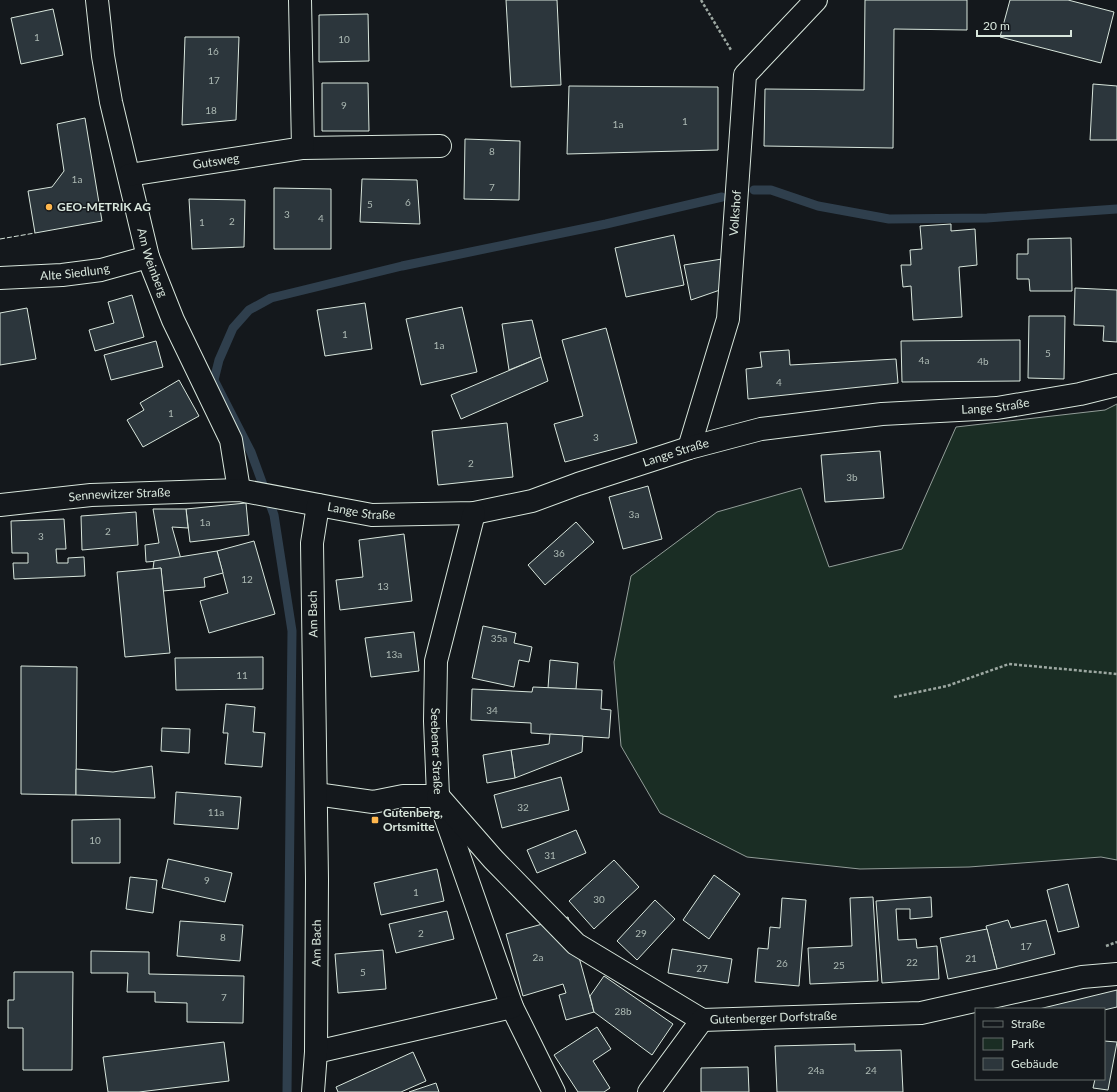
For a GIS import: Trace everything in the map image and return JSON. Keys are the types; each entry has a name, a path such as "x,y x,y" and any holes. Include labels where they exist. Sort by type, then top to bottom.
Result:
{"street":[{"name":"Am Weinberg","path":"97,0 110,102 148,257 173,320 231,440 249,492"},
{"path":"300,0 303,148"},
{"path":"745,75 816,0"},
{"name":"Volkshof","path":"688,448 728,319 745,75"},
{"name":"Gutsweg","path":"129,175 303,148 440,146"},
{"name":"Alte Siedlung","path":"0,278 62,275 101,270 148,257"},
{"name":"Lange Straße","path":"249,492 372,515 474,513 532,501 578,484 688,448 761,429 882,414 997,408 1080,394 1117,385"},
{"name":"Sennewitzer Straße","path":"0,505 91,495 249,492"},
{"name":"Am Bach","path":"313,1092 316,1052 316,794 312,543 318,506"},
{"name":"Seebener Straße","path":"474,513 436,661 435,721 438,796 512,1007 554,1092"},
{"path":"316,794 373,802 403,796 438,796"},
{"name":"Gutenberger Dorfstraße","path":"438,796 493,859 576,944 702,1020 921,1013 1082,977 1117,974"},
{"path":"316,1052 512,1007"},
{"path":"649,1092 702,1020"}],"path":[{"path":"701,0 745,75"},
{"path":"894,697 947,686 1009,664 1117,674"}],"green space":[{"path":"1117,404 1117,860 1101,857 969,867 860,869 747,857 660,813 621,746 614,662 631,576 717,512 801,488 829,567 902,549 956,427 1105,410"}],"building":[{"path":"506,0 557,0 561,85 511,87"},
{"path":"865,0 967,0 967,30 894,29 893,148 764,146 765,89 864,90"},
{"path":"1010,0 1068,0 1114,12 1101,63 1000,37"},
{"path":"53,9 63,55 21,64 11,18"},
{"path":"368,14 369,61 319,62 319,15"},
{"path":"185,37 239,37 236,120 182,125"},
{"path":"322,83 368,83 369,131 322,131"},
{"path":"1093,84 1117,86 1117,140 1090,140"},
{"path":"569,86 718,87 718,150 567,154"},
{"path":"85,118 102,221 35,233 28,191 52,187 64,171 57,124"},
{"path":"465,139 520,141 519,200 464,199"},
{"path":"362,179 417,180 420,224 360,222"},
{"path":"274,188 331,189 331,249 274,249"},
{"path":"189,199 245,200 244,247 192,249"},
{"path":"951,224 951,231 975,229 977,265 959,267 962,317 913,320 911,286 903,287 901,265 911,265 910,250 922,249 920,226"},
{"path":"674,235 684,285 626,297 615,248"},
{"path":"1071,238 1072,291 1030,291 1029,279 1017,279 1017,254 1028,254 1028,239"},
{"path":"722,259 720,290 691,300 684,265"},
{"path":"1075,288 1117,290 1117,342 1103,341 1104,326 1074,325"},
{"path":"132,295 144,337 95,351 89,330 114,323 108,302"},
{"path":"365,303 372,349 325,356 317,310"},
{"path":"462,307 477,372 421,385 406,319"},
{"path":"27,308 36,359 0,365 0,313"},
{"path":"1029,316 1065,316 1064,379 1028,378"},
{"path":"532,320 541,357 509,370 502,324"},
{"path":"606,328 637,443 565,462 554,424 583,416 562,340"},
{"path":"1020,340 1020,381 902,382 901,341"},
{"path":"156,341 163,367 111,380 104,355"},
{"path":"789,350 790,365 896,359 898,383 748,399 746,369 762,367 760,352"},
{"path":"541,357 548,381 461,419 451,395"},
{"path":"179,380 199,416 143,447 127,420 144,410 140,403"},
{"path":"507,423 513,477 438,485 432,431"},
{"path":"880,451 884,498 825,502 821,455"},
{"path":"648,486 662,539 623,549 609,497"},
{"path":"246,503 249,535 190,542 186,509"},
{"path":"153,509 186,509 188,528 172,527 181,559 146,562 145,545 159,543"},
{"path":"136,512 138,545 82,550 81,516"},
{"path":"64,519 66,549 56,549 57,563 68,563 68,558 84,557 85,576 14,579 13,563 28,563 28,553 12,553 11,521"},
{"path":"576,522 594,542 545,585 528,565"},
{"path":"404,534 412,601 340,610 336,580 363,577 359,540"},
{"path":"254,541 275,614 209,633 200,601 228,593 217,551"},
{"path":"217,551 223,573 204,578 205,587 163,591 161,568 153,569 154,561"},
{"path":"161,568 170,653 125,657 117,572"},
{"path":"483,626 516,633 514,643 532,647 529,662 519,660 514,687 472,678"},
{"path":"414,632 419,671 371,677 365,638"},
{"path":"263,657 263,689 176,690 175,658"},
{"path":"550,660 578,663 576,689 548,688"},
{"path":"21,666 77,667 76,795 21,794"},
{"path":"533,687 602,690 601,709 611,710 609,738 531,733 531,723 471,720 472,689 532,692"},
{"path":"226,704 255,707 253,732 265,733 262,767 225,764 228,733 223,733"},
{"path":"162,728 190,729 189,753 161,751"},
{"path":"550,734 583,736 582,752 515,778 511,750 549,744"},
{"path":"511,750 515,778 487,783 483,755"},
{"path":"152,766 155,798 76,795 76,769 113,772"},
{"path":"561,777 569,810 502,828 494,795"},
{"path":"176,792 241,797 238,829 174,824"},
{"path":"120,819 120,863 72,863 72,820"},
{"path":"576,830 586,853 537,873 527,850"},
{"path":"168,859 232,873 225,902 162,888"},
{"path":"614,860 639,887 594,929 569,901"},
{"path":"437,869 444,901 381,915 374,883"},
{"path":"714,875 740,894 709,939 683,920"},
{"path":"130,877 157,880 153,913 126,909"},
{"path":"1068,884 1079,927 1058,932 1047,890"},
{"path":"873,897 878,981 810,984 808,948 852,946 850,898"},
{"path":"931,897 932,917 910,919 910,909 896,909 898,940 916,939 917,948 937,946 939,979 882,983 876,901"},
{"path":"782,898 806,900 799,986 755,982 758,948 768,949 770,927 780,928"},
{"path":"655,900 675,919 637,960 617,941"},
{"path":"447,911 454,939 396,953 389,924"},
{"path":"568,917 594,1012 566,1020 559,995 566,993 563,984 523,996 506,934"},
{"path":"1008,920 1011,928 1046,920 1055,954 997,969 986,926"},
{"path":"180,921 243,925 240,961 177,956"},
{"path":"987,929 997,969 948,979 940,938"},
{"path":"672,949 732,959 728,983 668,973"},
{"path":"383,950 386,989 338,993 335,954"},
{"path":"91,951 149,952 149,974 244,976 243,1023 187,1022 187,1003 155,1002 155,992 127,992 128,973 91,973"},
{"path":"14,972 73,972 72,1070 23,1070 23,1028 8,1028 8,1000 14,1000"},
{"path":"604,976 673,1024 652,1055 594,1012 590,996"},
{"path":"1117,990 1117,1007 1105,1010 1105,1008 1043,1008"},
{"path":"597,1027 611,1049 593,1061 610,1088 604,1092 578,1092 554,1055"},
{"path":"1105,1041 1117,1042 1108,1090 1093,1088 1095,1080 1105,1080"},
{"path":"224,1042 229,1081 139,1092 108,1092 103,1057"},
{"path":"855,1044 855,1051 901,1050 903,1092 777,1092 775,1046"},
{"path":"413,1052 426,1081 401,1092 338,1092 336,1087"},
{"path":"748,1067 749,1092 701,1092 701,1068"},
{"path":"436,1083 439,1092 409,1092"}],"waterway":[{"path":"754,190 771,190 818,206 889,219 987,218 1117,209"},
{"path":"287,1092 292,631 274,515 251,452 214,380 219,360 233,328 249,310 271,298 402,266 606,224 722,197"}],"fence":[{"path":"0,239 35,233"}],"place":[{"name":"GEO-METRIK AG","path":"49,207"},
{"name":"Gutenberg, Ortsmitte","path":"375,820"}]}
